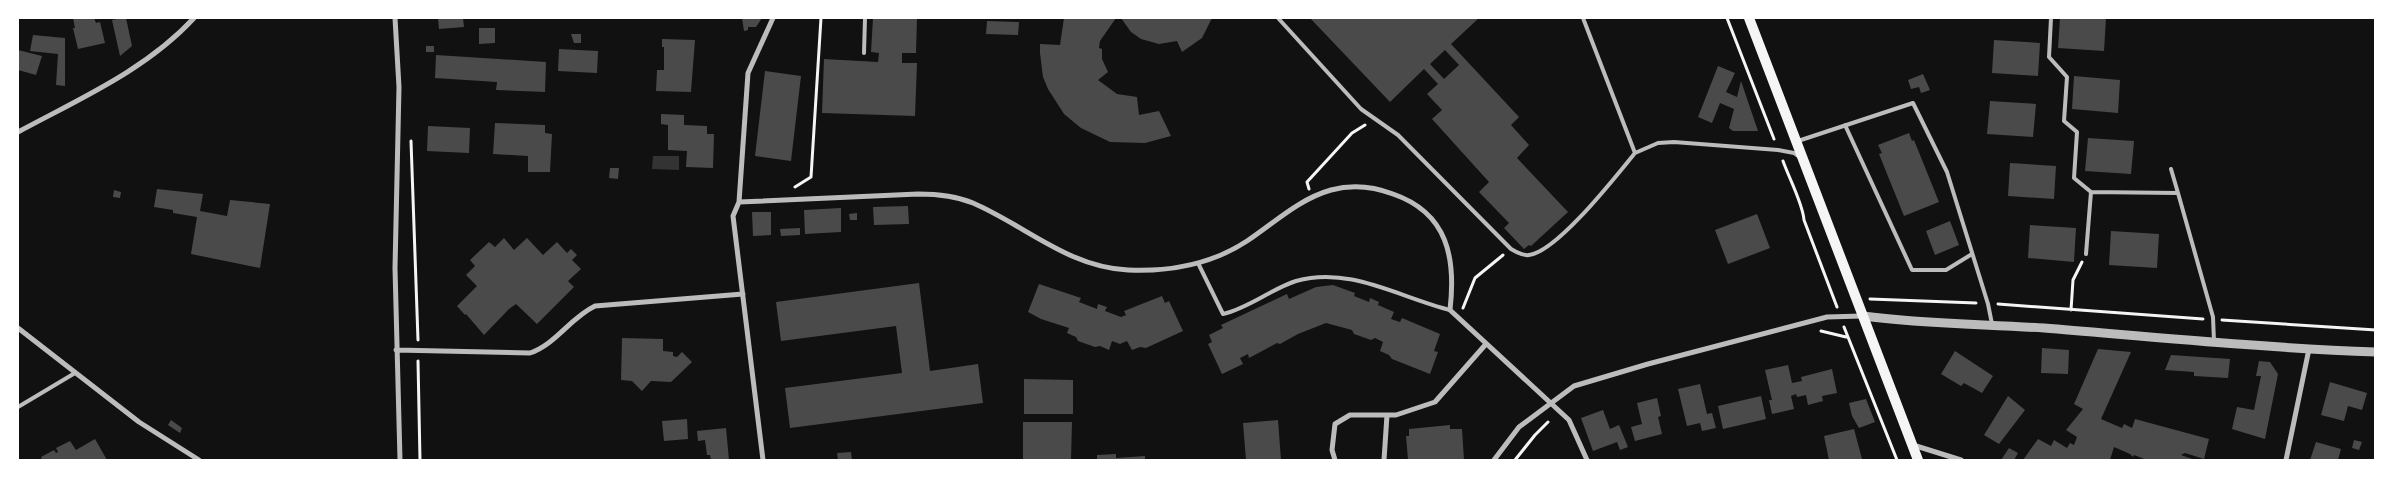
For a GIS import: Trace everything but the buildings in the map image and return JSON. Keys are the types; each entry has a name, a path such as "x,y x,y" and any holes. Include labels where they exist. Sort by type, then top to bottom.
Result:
{"main road":[{"path":"1749,18 1798,141 1918,460"}],"street":[{"path":"18,132 139,65 161,50 194,18"},
{"path":"395,18 399,87 395,268 400,460"},
{"path":"763,460 733,216 739,202 748,72 772,18"},
{"path":"739,202 918,194 943,195 972,203 1053,248 1102,266 1126,270 1148,270 1179,269 1198,263 1245,243 1311,198 1349,186 1372,186 1412,200 1423,209 1443,234 1450,254 1453,283 1450,310 1568,420 1587,460"},
{"path":"396,350 530,353 543,349 575,318 595,306 743,294"},
{"path":"1494,460 1520,427 1574,386 1648,364 1827,317 1863,316 1900,321 1992,324 2309,349 2376,352"},
{"path":"18,328 139,422 199,460"},
{"path":"1335,460 1332,450 1335,424 1350,415 1396,415 1435,402 1486,344"},
{"path":"2286,460 2309,349"},
{"path":"1384,460 1387,415"},
{"path":"1913,445 1961,460"}],"lane":[{"path":"864,53 865,18"},
{"path":"1278,18 1361,109 1374,120 1398,135 1511,248 1528,255 1539,252 1550,244 1588,210 1635,153 1658,143 1716,144 1794,153 1806,162"},
{"path":"1583,18 1635,153"},
{"path":"2051,18 2049,57 2067,77 2064,122 2077,132 2074,178 2091,192 2178,193"},
{"path":"1798,141 1913,103 1947,172 1988,304 1992,324"},
{"path":"1845,125 1912,270 1946,270 1972,254"},
{"path":"2172,169 2213,319 2214,342"},
{"path":"2086,254 2091,192"},
{"path":"1198,263 1223,314 1294,282 1320,275 1363,281 1450,310"},
{"path":"18,407 74,373"}],"path":[{"path":"787,188 796,187 811,177 821,18"},
{"path":"1311,198 1307,182 1352,133 1374,120"},
{"path":"411,140 419,350 420,460"},
{"path":"1460,319 1469,290 1475,278 1511,248"},
{"path":"2071,310 2073,280 2086,254"},
{"path":"1833,294 1878,300 1988,304 2376,330"},
{"path":"1814,330 1847,337 1852,344 1897,460"},
{"path":"1515,460 1535,434 1559,411"}],"shaded area":[{"path":"653,156 679,156 679,170 652,169"}]}
